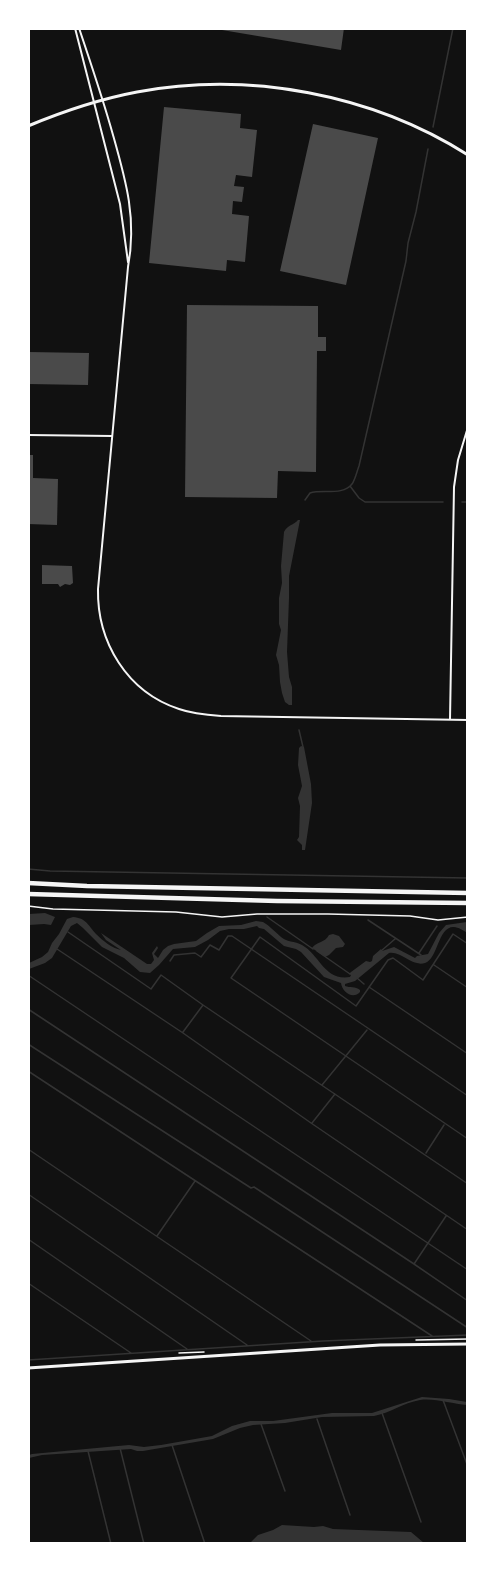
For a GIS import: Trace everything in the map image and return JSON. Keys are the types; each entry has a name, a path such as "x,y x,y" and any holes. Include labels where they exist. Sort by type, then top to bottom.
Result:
{"highway":[{"path":"28,883 468,892"},
{"path":"28,894 277,901 468,903"}],"street":[{"path":"77,28 102,99 127,187 132,235 97,606 109,648 123,669 141,688 165,703 197,714 468,720"},
{"path":"77,28 120,204 128,267"},
{"path":"28,126 102,99 138,92 193,85 242,85 295,91 373,110 424,131 468,155"},
{"path":"450,719 454,487 458,460 468,427"},
{"path":"28,435 112,436"},
{"path":"28,1368 380,1346 468,1344"}],"path":[{"path":"28,906 53,909 176,912 222,917 257,914 328,914 410,916 438,920 468,917"}],"shaded area":[{"path":"300,520 289,576 287,652 292,705 289,705 285,702 282,693 276,655 281,630 279,598 282,583 284,532"},
{"path":"301,746 304,747 312,803 305,850 302,850 302,845 297,840 300,806 298,798 302,786 298,765"},
{"path":"45,913 55,917 51,925 29,925 29,914"},
{"path":"73,917 84,920 96,934 114,948 121,950 106,940 101,933 147,964 151,964 154,960 152,953 157,946 154,954 158,958 168,946 196,941 219,926 263,922 283,939 308,949 328,971 341,977 350,977 351,972 366,961 372,961 373,956 381,949 382,951 394,947 415,958 428,954 446,925 467,922 468,933 456,927 449,928 441,937 433,956 425,963 416,963 398,954 389,953 355,981 345,984 345,986 360,990 354,995 346,992 341,983 324,977 301,952 284,946 257,926 220,931 195,947 173,949 150,973 140,972 124,958 102,947 77,923 71,926 52,958 29,969 29,963 48,952 67,919"},
{"path":"329,935 339,936 345,944 343,947 336,948 325,957 312,948"},
{"path":"422,1397 467,1402 467,1405 420,1400 374,1416 322,1417 253,1425 213,1439 143,1451 131,1449 42,1455 29,1458 32,1454 129,1445 144,1447 161,1445 212,1436 232,1426 250,1421 273,1421 332,1413 372,1413"},
{"path":"282,1525 411,1532 424,1543 250,1543 258,1535"}],"building":[{"path":"222,28 344,28 341,50 222,30"},
{"path":"164,107 241,114 240,128 257,130 252,177 236,175 234,186 244,187 242,202 233,201 232,214 249,216 245,262 227,260 226,271 149,263"},
{"path":"313,124 378,138 346,285 280,271"},
{"path":"187,305 318,306 318,337 326,337 326,351 317,351 316,472 278,471 277,498 185,497"},
{"path":"28,352 89,353 88,385 28,384"},
{"path":"28,455 33,455 33,478 58,479 57,525 28,524"},
{"path":"42,565 72,566 73,583 60,587 58,584 42,584"}],"waterway":[{"path":"433,127 453,28"},
{"path":"305,500 310,493 348,488 355,478 406,261 428,149"},
{"path":"350,486 365,502 443,502"},
{"path":"462,502 468,502"},
{"path":"299,730 303,747"},
{"path":"28,869 468,878"},
{"path":"267,917 313,949"},
{"path":"368,920 421,955"},
{"path":"419,953 437,926"},
{"path":"68,932 151,989 161,975 468,1184"},
{"path":"468,944 453,934 423,980 393,958 388,960 356,1006 260,937 231,978 468,1139"},
{"path":"170,961 174,955 195,953 201,957 210,945 219,950 228,936 232,936 468,1096"},
{"path":"381,951 395,939"},
{"path":"57,949 468,1230"},
{"path":"317,951 350,974"},
{"path":"434,965 468,988"},
{"path":"28,975 468,1270"},
{"path":"357,978 364,984"},
{"path":"369,987 468,1054"},
{"path":"183,1032 203,1005"},
{"path":"28,1009 468,1301"},
{"path":"322,1085 367,1030"},
{"path":"28,1044 251,1188 254,1187 468,1328"},
{"path":"28,1071 432,1336"},
{"path":"312,1123 335,1094"},
{"path":"426,1153 444,1125"},
{"path":"28,1149 311,1341"},
{"path":"157,1236 195,1181"},
{"path":"28,1194 247,1345"},
{"path":"414,1264 446,1216"},
{"path":"28,1239 187,1349"},
{"path":"28,1283 131,1353"},
{"path":"28,1360 323,1341 468,1335"},
{"path":"443,1400 468,1467"},
{"path":"382,1413 421,1522"},
{"path":"317,1419 350,1515"},
{"path":"261,1424 285,1491"},
{"path":"172,1445 205,1544"},
{"path":"120,1448 144,1544"},
{"path":"88,1451 111,1544"}]}
